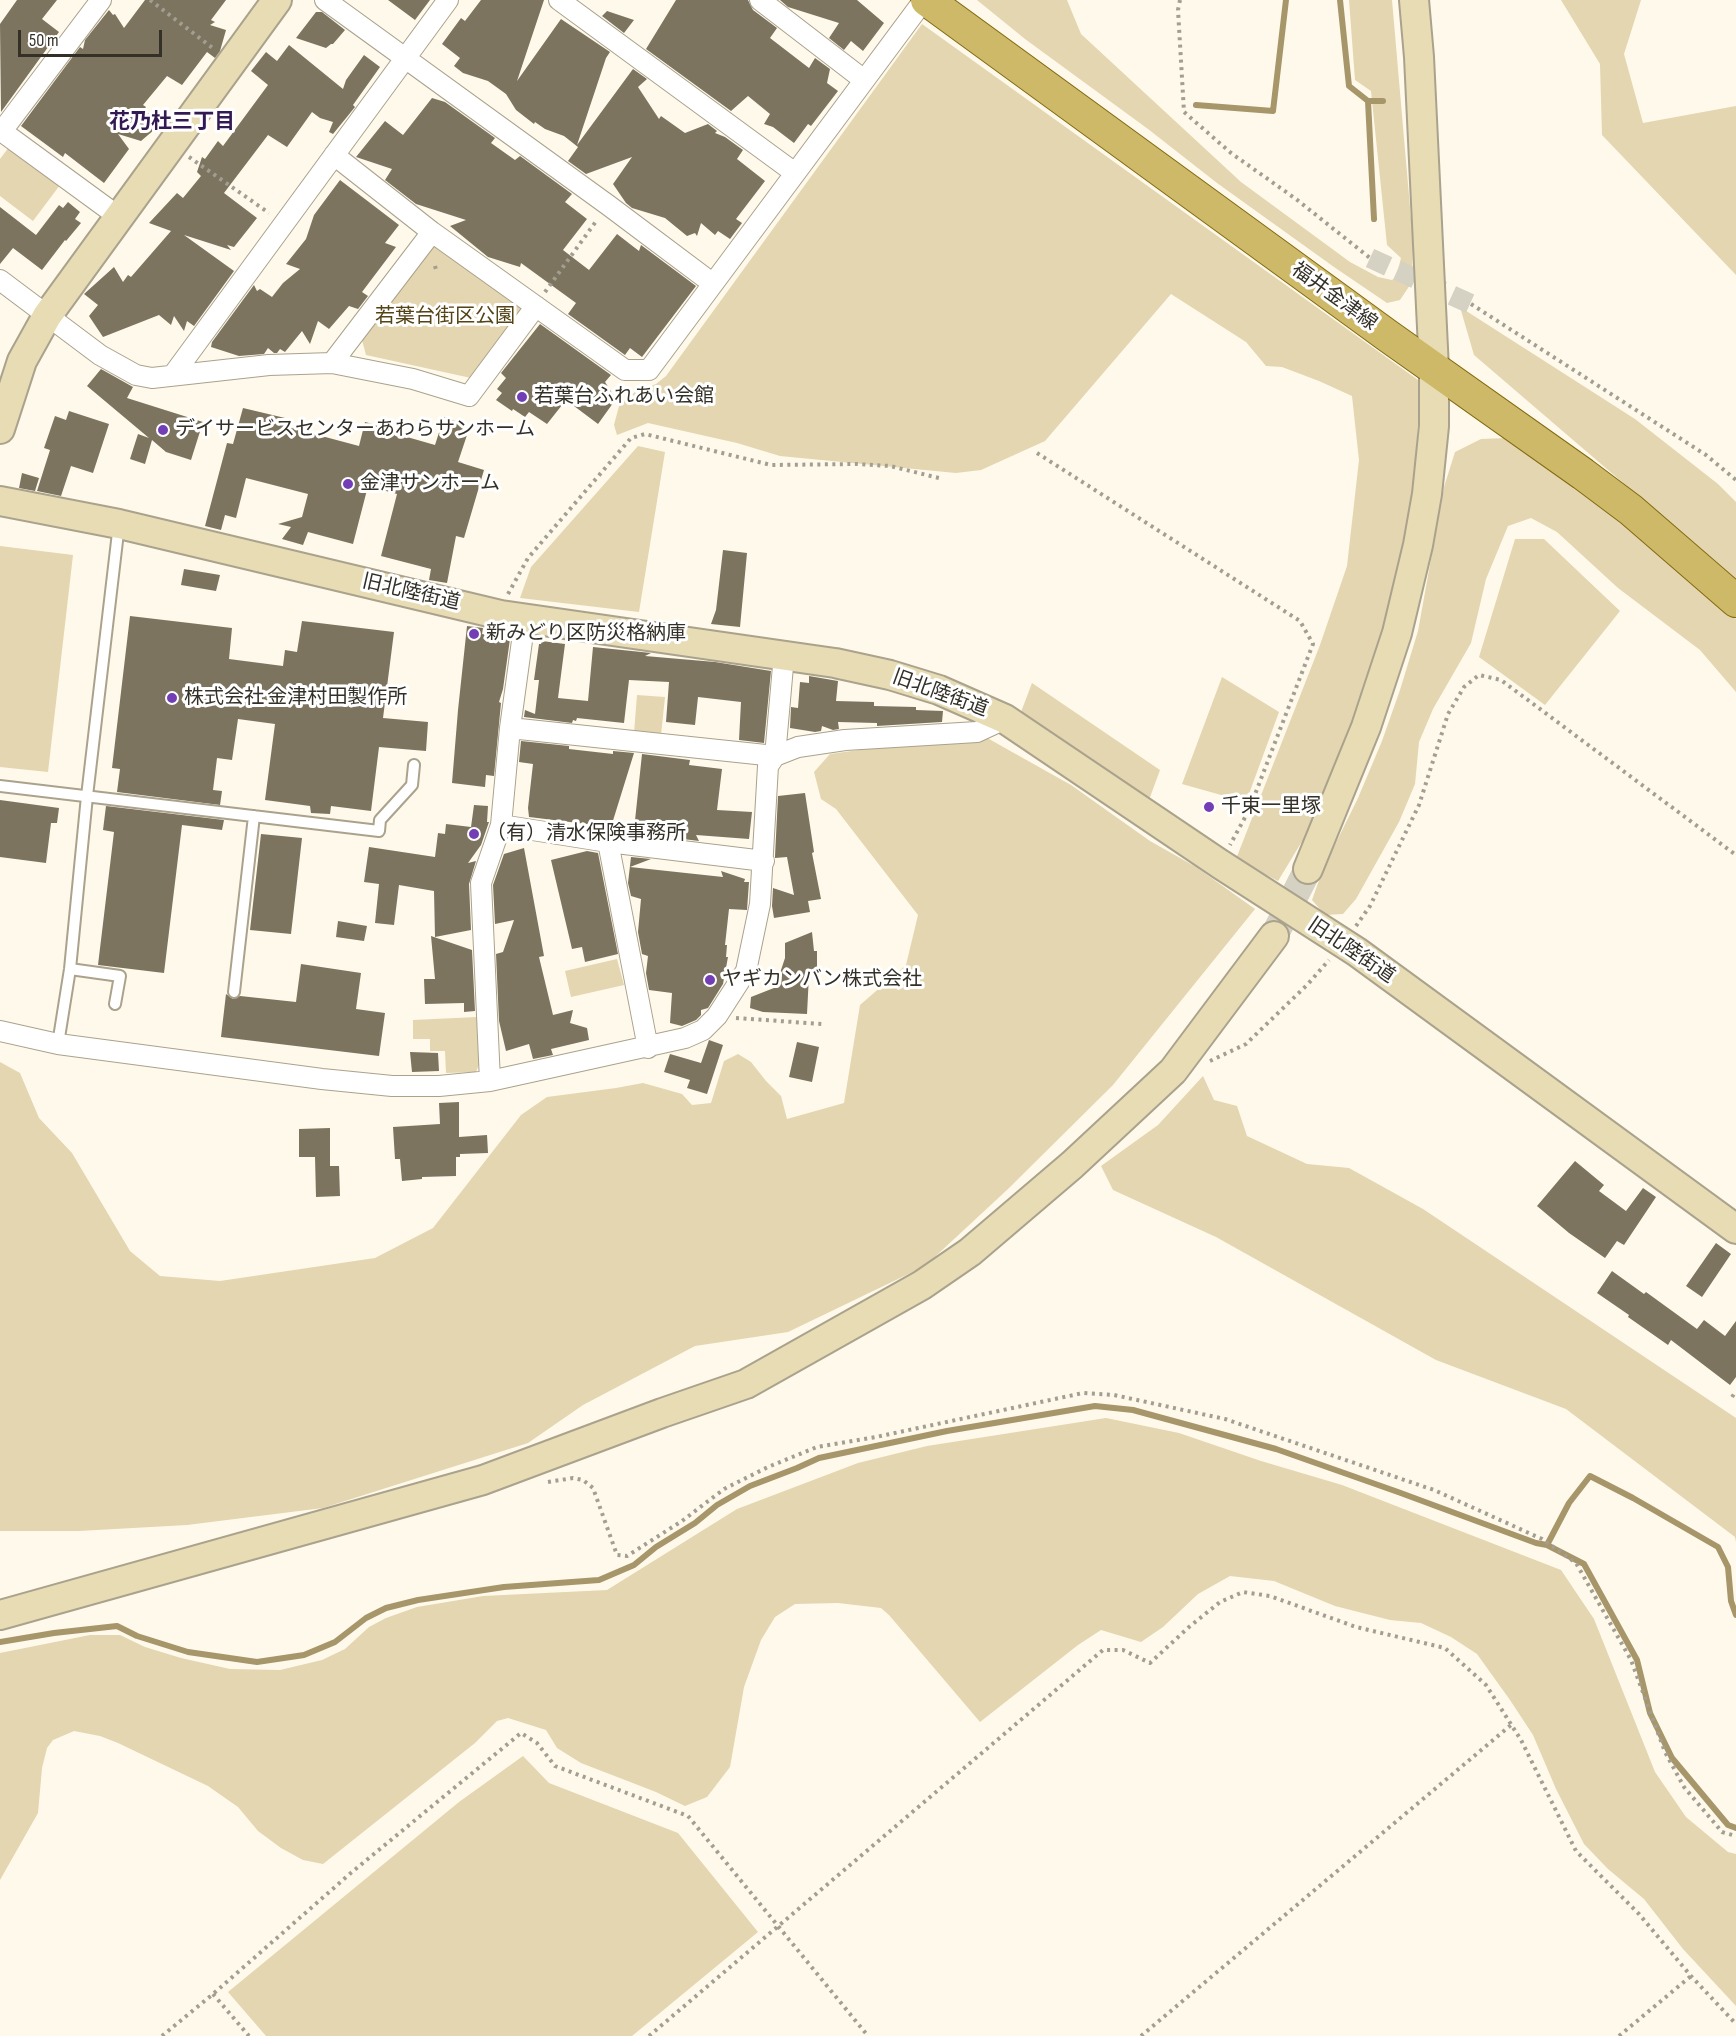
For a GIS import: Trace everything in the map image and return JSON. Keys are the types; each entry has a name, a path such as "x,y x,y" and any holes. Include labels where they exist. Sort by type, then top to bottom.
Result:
{"main road":[{"name":"福井金津線","path":"925,0 1434,369 1534,438 1631,510 1736,601"}],"street":[{"path":"101,0 1,131 119,217"},
{"path":"0,429 22,361 47,316 277,0"},
{"path":"325,0 712,283"},
{"path":"173,375 448,0"},
{"path":"559,0 795,173"},
{"path":"760,0 864,80"},
{"path":"334,155 432,232 625,370 649,370 925,0"},
{"path":"1308,869 1366,728 1397,633 1418,545 1426,494 1434,426 1434,369 1419,57 1414,0"},
{"path":"332,363 432,232"},
{"path":"0,280 100,355 135,375 152,378 269,365 332,363 413,379 469,396 536,306"},
{"name":"旧北陸街道","path":"0,501 119,524 513,617 835,663 890,675 939,690 1005,719 1343,944 1736,1229"},
{"path":"490,1081 482,883 501,825 510,728 513,617"},
{"path":"0,1031 58,1044 322,1079 392,1086 439,1086 490,1081 648,1048 685,1038 703,1030 717,1016 746,971 760,904 768,766 775,756 784,655"},
{"path":"510,728 775,756 798,747 845,740 977,732 1005,719"},
{"path":"501,825 608,842 764,861"},
{"path":"608,842 648,1048"},
{"path":"0,1615 483,1480 746,1384 922,1285 970,1252 1072,1165 1173,1071 1274,936"}],"lane":[{"path":"58,1044 70,969 87,796 119,524"},
{"path":"0,786 379,831 380,820 412,785 414,765"},
{"path":"234,992 254,816"},
{"path":"70,969 120,976 115,1004"}],"path":[{"path":"150,0 217,51"},
{"path":"1180,0 1178,10 1184,112 1231,153 1296,199 1370,258"},
{"path":"187,155 284,224"},
{"path":"536,306 608,205"},
{"path":"435,266 437,273"},
{"path":"1471,304 1706,455 1736,480"},
{"path":"513,617 510,587 528,558 631,438 645,434 771,465 890,466 943,479"},
{"path":"1037,453 1300,621 1313,644 1249,810 1220,864"},
{"path":"1201,1065 1246,1044 1308,984 1343,944 1370,906 1419,805 1448,714 1464,687 1479,675 1501,681 1736,855"},
{"path":"717,1016 822,1024"},
{"path":"1732,1397 1736,1391"},
{"path":"540,1484 573,1478 583,1480 593,1488 617,1555 627,1556 682,1521 724,1489 768,1467 817,1447 876,1437 1083,1393 1114,1395 1225,1419 1434,1490 1542,1539 1576,1563 1631,1660 1665,1752 1684,1786 1722,1832 1736,1836"},
{"path":"649,2036 1103,1650 1123,1650 1150,1663 1220,1602 1243,1592 1270,1596 1356,1627 1445,1648 1486,1685 1521,1740 1576,1851 1640,1914 1691,1976 1736,2024"},
{"path":"1141,2036 1511,1725"},
{"path":"162,2036 352,1872 521,1732 537,1743 555,1766 688,1816 868,2036"},
{"path":"1619,2036 1691,1976"},
{"path":"213,1994 249,2036"}],"green space":[{"path":"977,0 1067,0 1081,34 1241,182 1350,262 1378,277 1392,280 1396,277 1401,258 1387,245 1371,91 1355,80 1349,0 1392,0 1413,242 1412,282 1400,300 1387,303 1334,267 1217,183 1025,39"},
{"path":"1561,0 1641,0 1624,54 1643,123 1736,106 1736,275 1602,135 1600,64"},
{"path":"922,24 1418,380 1420,394 1413,498 1397,583 1343,758 1317,830 1301,843 1278,881 1236,859 1320,645 1347,566 1359,460 1352,396 1282,367 1266,366 1246,342 1171,294 1045,441 981,470 956,473 780,456 737,443 648,423 617,435 614,425 619,406 636,391 656,384 666,376"},
{"path":"9,147 60,185 33,221 0,196 0,159"},
{"name":"若葉台街区公園","path":"433,241 523,306 471,378 366,355 362,340"},
{"path":"1460,307 1635,419 1718,484 1736,502 1736,584 1671,524 1474,355"},
{"path":"1508,438 1613,514 1712,595 1736,619 1736,692 1700,650 1618,588 1557,532 1531,518 1508,526 1486,579 1471,643 1433,709 1419,742 1415,784 1399,822 1356,899 1343,914 1325,915 1312,900 1323,869 1358,798 1382,741 1400,690 1418,631 1444,487 1455,452 1481,439"},
{"path":"638,446 665,452 639,612 520,598 531,567"},
{"path":"1515,539 1544,539 1620,611 1545,705 1479,657"},
{"path":"0,546 73,555 48,772 0,767"},
{"path":"1222,677 1279,712 1246,802 1182,784"},
{"path":"1032,683 1160,770 1149,800 1021,712"},
{"path":"637,695 665,697 661,735 634,733"},
{"path":"945,738 989,739 1071,785 1150,841 1196,867 1255,909 1113,1085 1008,1189 925,1266 788,1332 695,1346 583,1405 528,1443 323,1508 187,1525 79,1531 0,1531 0,1062 20,1073 39,1118 72,1153 130,1251 160,1276 220,1281 375,1258 433,1228 521,1115 547,1097 643,1083 682,1094 692,1105 711,1103 724,1061 738,1054 751,1062 781,1096 787,1119 844,1103 860,1005 906,965 918,915 836,809 821,799 814,772 830,754"},
{"path":"617,959 624,985 571,997 565,971"},
{"path":"477,1017 480,1062 476,1072 446,1073 445,1051 430,1051 430,1039 413,1039 413,1020"},
{"path":"1203,1076 1214,1100 1237,1106 1247,1136 1307,1164 1349,1168 1423,1209 1736,1418 1736,1542 1735,1537 1566,1409 1436,1360 1216,1237 1113,1190 1101,1166 1158,1125"},
{"path":"1106,1418 1179,1433 1342,1485 1561,1570 1594,1619 1655,1772 1686,1817 1728,1852 1736,1854 1736,2006 1683,1949 1644,1899 1608,1869 1584,1844 1556,1789 1533,1735 1477,1654 1451,1637 1421,1623 1390,1620 1335,1606 1274,1581 1230,1576 1198,1594 1163,1627 1141,1642 1101,1630 1078,1645 980,1722 881,1608 838,1603 795,1604 775,1617 761,1640 744,1687 730,1767 707,1797 685,1806 656,1792 581,1763 557,1748 546,1730 508,1718 497,1721 475,1743 323,1864 303,1860 281,1848 258,1831 238,1807 208,1786 118,1743 100,1736 74,1731 53,1740 47,1748 42,1768 38,1813 0,1880 0,1653 90,1635 120,1635 145,1647 230,1669 280,1670 322,1660 345,1649 369,1627 417,1607 483,1596 607,1590 737,1509 858,1463 927,1446"},
{"path":"523,1756 549,1783 678,1833 758,1932 632,2036 266,2036 228,1992 459,1802"}],"building":[{"path":"17,0 57,0 42,19 59,32 1,112 0,24"},
{"path":"145,0 226,0 211,20 215,22 210,25 226,30 220,51 215,58 207,52 182,85 167,76 143,105 146,107 144,110 161,124 141,141 118,134 129,149 104,183 65,153 63,157 21,126 80,47 83,49 85,40 109,10 113,15 115,14 124,28"},
{"path":"388,0 430,0 415,20"},
{"path":"481,0 544,0 517,81 561,19 610,52 577,145 633,69 647,79 638,87 659,119 661,116 685,133 708,124 717,131 715,133 743,150 737,159 765,181 736,219 742,223 730,239 718,231 715,235 701,223 697,236 695,233 687,236 665,218 632,208 613,184 632,157 586,174 568,161 578,147 564,136 545,129 535,122 534,124 516,110 506,94 488,81 463,73 454,66 460,58 442,44 461,18 465,21"},
{"path":"676,0 748,0 753,10 777,28 770,38 809,68 815,58 830,69 827,83 838,91 811,126 808,124 794,143 773,127 764,124 770,114 748,96 731,111 646,49"},
{"path":"780,0 857,0 884,23 863,51 851,41 844,50 829,38 839,23 788,7"},
{"path":"607,11 634,20 624,33 602,16"},
{"path":"316,12 322,12 345,30 333,44 326,48 296,38"},
{"path":"289,45 343,89 346,80 364,55 380,67 353,105 355,107 333,134 329,132 333,122 320,118 312,112 287,147 268,135 224,193 257,218 234,247 227,245 231,250 184,235 234,271 194,326 187,321 184,331 174,316 171,325 159,315 103,337 89,316 98,305 84,294 114,267 123,282 128,275 131,277 171,231 149,223 177,193 183,198 201,176 197,172 202,157 205,159 218,141 223,146 268,85 251,71 266,52 277,61"},
{"path":"432,98 445,102 495,138 491,143 515,160 520,156 572,194 565,202 587,219 563,250 589,270 617,234 639,251 641,245 696,286 642,357 630,348 625,355 568,314 576,303 521,263 520,267 488,257 450,226 466,220 416,204 385,180 392,169 356,157 385,121 403,135"},
{"path":"340,180 399,225 385,243 396,247 362,292 368,296 358,309 349,306 329,329 318,321 310,344 302,331 285,352 280,349 274,353 268,348 264,354 239,356 211,347 212,342 254,285 257,291 260,289 272,297 283,283 300,269 286,264 306,239 314,215"},
{"path":"68,202 80,212 75,219 81,223 42,270 13,248 0,264 0,207 36,235 59,205 63,208"},
{"path":"540,324 611,375 605,382 616,399 598,424 566,400 547,424 529,412 525,417 496,400 502,393 497,389 506,378 501,373"},
{"name":"デイサービスセンターあわらサンホーム","path":"101,369 133,387 127,398 203,422 191,460 166,452 152,440 145,464 130,459 138,434 149,438 87,386"},
{"path":"243,408 285,418 284,426 359,446 365,422 401,431 400,435 435,445 444,417 470,426 458,462 484,470 464,538 456,536 447,583 429,580 431,569 381,556 397,494 368,486 353,544 308,532 303,545 282,539 291,527 278,524 302,517 308,494 246,478 236,518 225,515 221,530 205,526 227,443 233,444"},
{"path":"69,411 109,424 93,473 71,466 61,496 37,491 50,450 44,448 55,416 66,420"},
{"path":"22,473 39,478 35,491 19,488"},
{"path":"723,550 747,553 740,627 711,624 716,610"},
{"path":"184,569 220,575 216,591 181,585"},
{"path":"130,616 232,628 229,659 283,666 285,650 297,652 302,621 394,632 383,718 428,722 426,751 379,747 371,811 331,806 330,814 311,813 310,806 265,800 275,724 238,719 232,760 217,758 213,790 222,791 220,805 117,792 120,769 112,768"},
{"path":"467,626 483,628 482,634 510,639 499,702 501,703 494,776 486,775 485,787 452,783"},
{"path":"542,641 565,644 558,698 588,701 593,647 651,653 645,656 715,662 771,671 764,743 739,740 741,702 698,697 695,725 666,722 669,682 629,680 624,723 577,718 572,723 524,717 525,710 535,714 539,680 534,680 539,644"},
{"path":"809,676 838,681 836,701 874,702 874,706 916,707 916,710 943,711 942,722 877,726 877,723 838,722 839,729 833,730 822,726 821,731 815,732 790,728 791,707 798,708 800,682 809,683"},
{"path":"521,741 613,754 613,751 634,753 611,827 529,817 533,764 519,762"},
{"path":"642,754 690,760 689,765 722,769 717,810 752,812 749,839 696,835 699,841 651,835 658,833 634,830"},
{"path":"805,793 814,852 812,853 821,899 808,901 810,912 774,918 773,888 794,895 787,857 775,858 778,796"},
{"path":"0,800 59,808 57,823 51,823 46,863 0,857"},
{"path":"474,805 488,806 487,822 489,822 481,845 468,863 476,861 469,884 471,930 435,937 434,891 399,885 394,925 375,923 379,884 364,882 369,847 435,857 438,833 445,834 446,824 471,827"},
{"path":"106,806 224,820 222,830 182,825 164,973 98,965 114,832 103,830"},
{"path":"261,834 302,838 291,934 250,930"},
{"path":"524,848 544,956 539,957 553,1015 573,1010 570,1023 587,1028 589,1040 551,1049 553,1055 533,1059 529,1044 506,1051 499,1021 496,954 503,952 514,920 495,924 493,885 504,854"},
{"path":"587,851 598,853 618,954 585,962 582,947 572,949 551,860"},
{"path":"631,857 651,859 630,867 723,877 721,871 745,879 744,882 749,882 747,910 729,909 725,945 727,945 726,957 728,957 723,984 708,1008 701,1010 701,1015 696,1020 682,1026 670,1023 672,993 649,990 646,973 648,956 642,954 638,932 641,899 631,896 628,883"},
{"path":"338,921 367,926 364,941 336,937"},
{"path":"812,932 814,951 817,951 817,975 809,975 807,1014 763,1012 750,1008 751,997 779,986 785,958 785,943"},
{"path":"431,936 472,950 475,1011 464,1012 464,1003 425,1004 424,979 435,979"},
{"path":"301,964 361,973 356,1009 385,1013 379,1056 221,1037 226,994 233,999 240,996 296,1002"},
{"path":"709,1040 723,1045 707,1094 687,1088 690,1080 664,1072 670,1054 701,1063"},
{"path":"797,1042 819,1047 812,1082 789,1077"},
{"path":"410,1052 438,1053 439,1071 412,1072"},
{"path":"459,1102 459,1137 487,1135 488,1153 460,1154 460,1157 456,1157 456,1176 422,1177 422,1179 402,1181 400,1159 395,1159 393,1127 440,1124 439,1103"},
{"path":"330,1128 330,1166 339,1166 340,1196 316,1197 315,1157 299,1157 299,1129"},
{"path":"1575,1161 1604,1185 1599,1191 1626,1211 1643,1188 1656,1197 1624,1245 1617,1241 1605,1258 1569,1233 1537,1206"},
{"path":"1716,1243 1731,1254 1702,1297 1686,1286"},
{"path":"1612,1271 1644,1294 1646,1292 1697,1329 1704,1320 1725,1336 1736,1321 1736,1377 1730,1385 1671,1340 1668,1345 1597,1293"}],"waterway":[{"path":"1196,105 1273,111 1286,0"},
{"path":"1340,0 1349,86 1368,101 1374,219"},
{"path":"1368,101 1383,101"},
{"path":"0,1642 117,1626 137,1636 188,1652 257,1662 304,1655 335,1642 366,1618 386,1608 418,1600 504,1587 599,1580 634,1565 717,1505 750,1486 819,1458 947,1431 1095,1406 1133,1410 1276,1449 1547,1545 1569,1503 1590,1476 1718,1547 1728,1567 1731,1601 1736,1615"},
{"path":"1547,1545 1584,1564 1637,1660 1650,1713 1672,1758 1728,1825 1736,1828"}],"tunnel":[{"path":"1370,258 1471,304"},
{"path":"1274,936 1308,869"}],"place":[{"name":"若葉台ふれあい会館","path":"522,397"},
{"name":"デイサービスセンターあわらサンホーム","path":"163,430"},
{"name":"金津サンホーム","path":"348,484"},
{"name":"新みどり区防災格納庫","path":"474,634"},
{"name":"株式会社 金津村田製作所","path":"172,698"},
{"name":"千束一里塚","path":"1209,807"},
{"name":"（有）清水保険事務所","path":"474,834"},
{"name":"ヤギカンバン株式会社","path":"710,980"}],"district":[{"name":"花乃杜三丁目","path":"172,123"}]}
